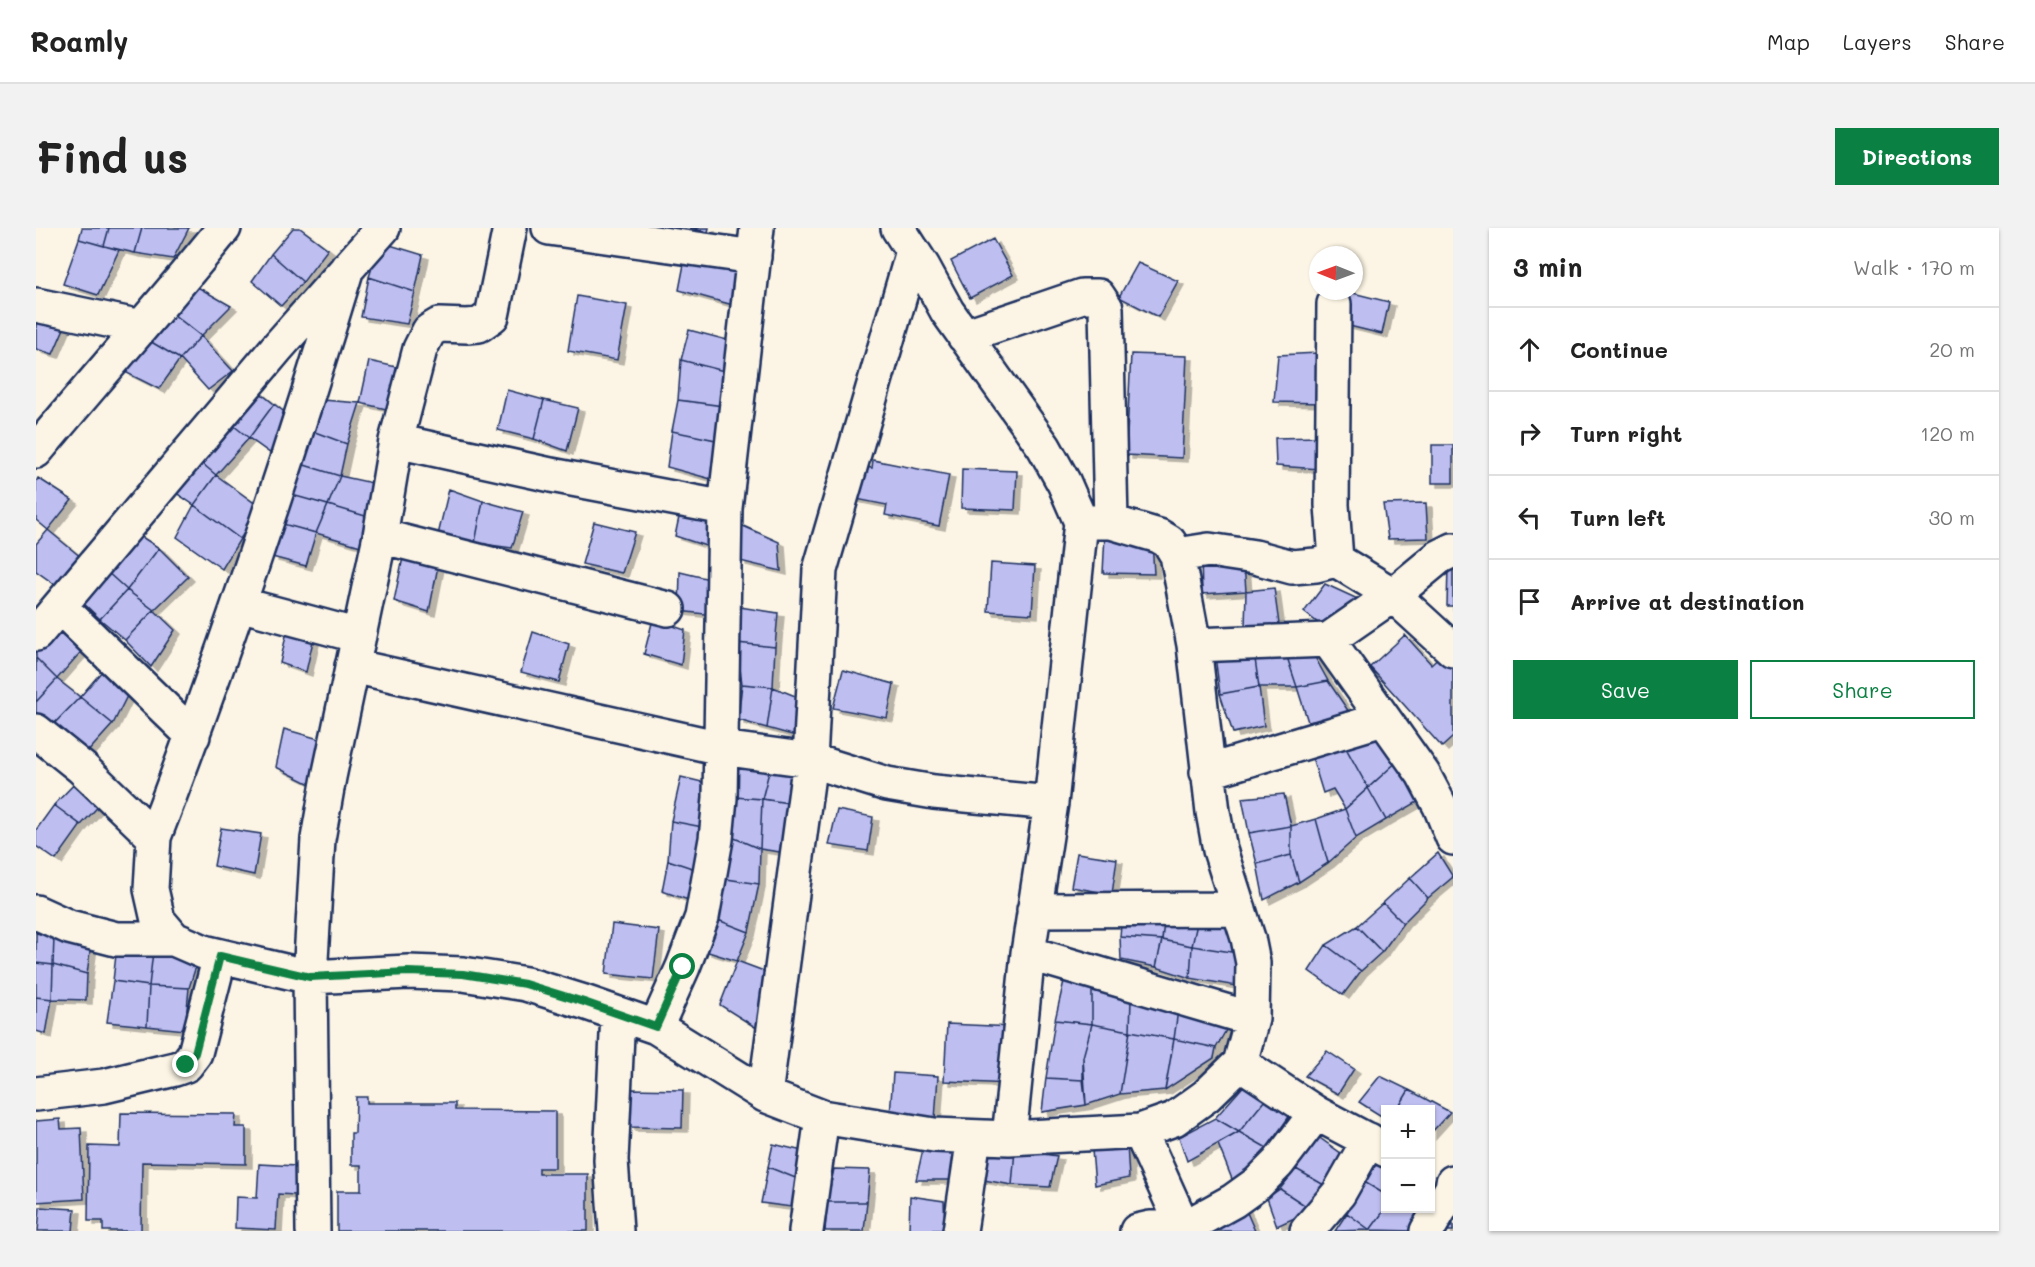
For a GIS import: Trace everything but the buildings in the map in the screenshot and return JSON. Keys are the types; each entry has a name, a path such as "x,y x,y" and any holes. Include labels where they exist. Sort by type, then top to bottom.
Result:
{"street":[{"path":"36,451 47,422 141,327 224,228"},
{"path":"36,634 276,349 383,228"},
{"path":"313,1231 310,977 318,839 380,536 396,441 420,349 429,331 439,325 479,325 492,316 510,228"},
{"path":"549,228 756,243 725,508 720,798 716,838 702,916 683,967 656,1027"},
{"path":"36,912 69,927 116,939 174,939 204,952 310,977 408,972 463,974 525,984 656,1027 765,1095 822,1117 934,1135 1009,1138 1140,1131 1174,1119 1206,1096 1240,1063 1252,1019 1253,963 1248,938 1220,850 1207,772 1194,645 1177,555 1169,542 1160,536 1096,522 1064,483 1044,447 946,311 906,240"},
{"path":"765,1095 810,760 820,570 906,240"},
{"path":"174,939 158,920 151,889 154,837 193,736 296,437 347,268"},
{"path":"964,336 1082,296 1098,296 1106,308 1096,522 1034,910 1009,1138"},
{"path":"1334,304 1332,505 1336,560"},
{"path":"36,305 141,327"},
{"path":"396,441 551,475 725,508"},
{"path":"380,536 668,609"},
{"path":"1177,555 1209,550 1255,557 1292,567 1316,566 1336,560 1393,595 1453,650"},
{"path":"1194,645 1328,640 1393,595 1439,557 1453,550"},
{"path":"239,604 356,651 721,748 810,760 887,784 934,792 1051,803"},
{"path":"60,607 193,736"},
{"path":"1328,640 1423,774 1440,806 1453,838"},
{"path":"1207,772 1383,719"},
{"path":"36,731 82,768 154,837"},
{"path":"1034,910 1239,909"},
{"path":"1028,953 1252,1019"},
{"path":"36,1094 104,1086 186,1065 195,1053 220,956"},
{"path":"616,1231 611,1160 618,1014"},
{"path":"1240,1063 1317,1113 1377,1145 1306,1231"},
{"path":"1137,1231 1150,1228 1184,1229 1233,1201 1258,1183 1278,1163 1317,1113"},
{"path":"806,1231 822,1117"},
{"path":"1140,1131 1184,1229"},
{"path":"960,1231 974,1137"},
{"path":"1427,1231 1447,1184"}],"route":[{"path":"186,1065 195,1053 220,956 310,977 408,972 463,974 525,984 656,1027 683,967"}]}
